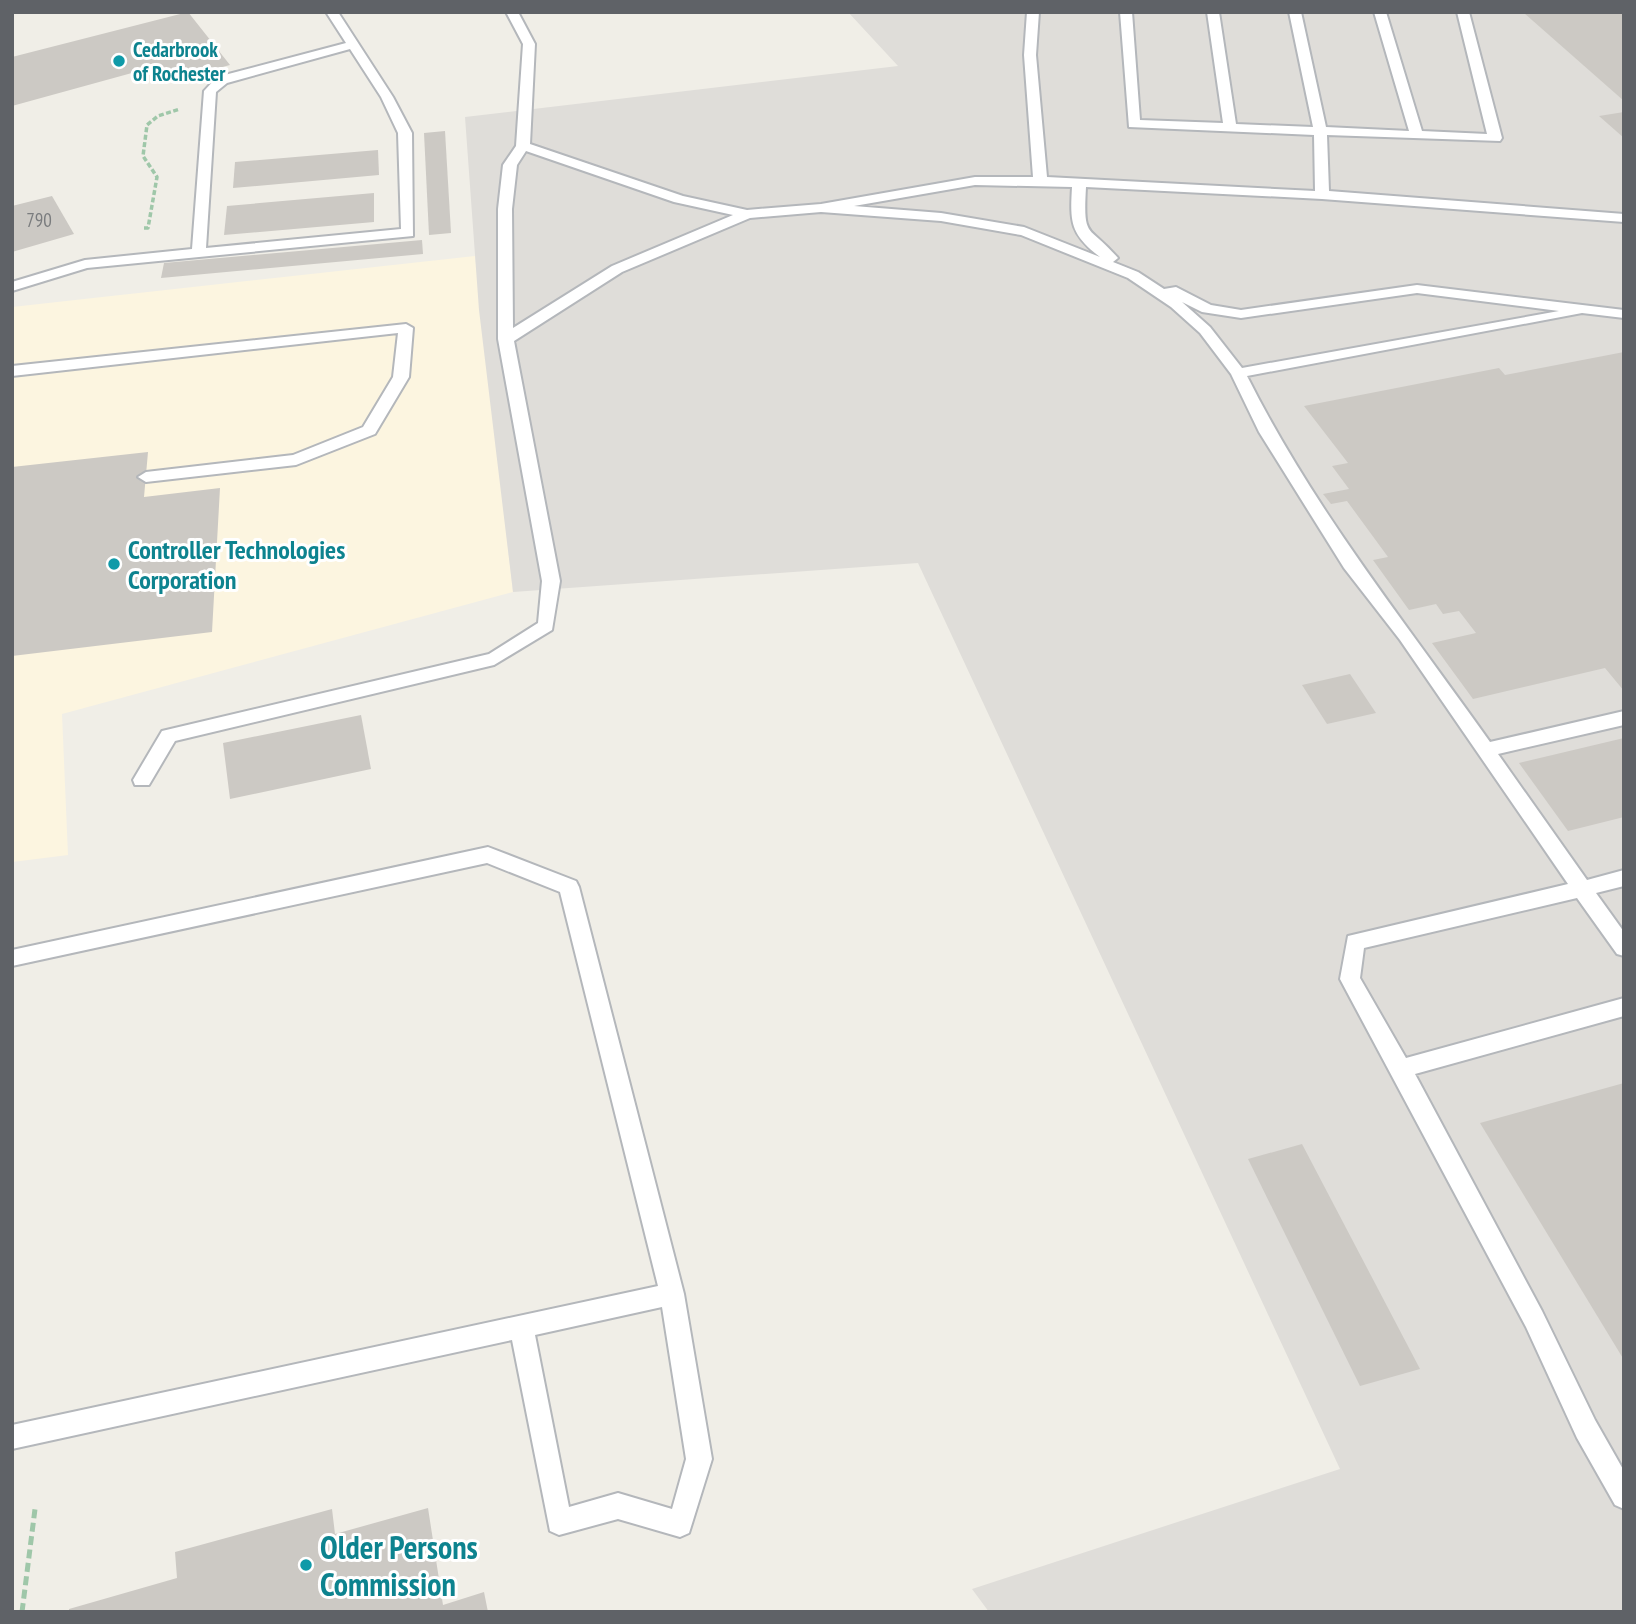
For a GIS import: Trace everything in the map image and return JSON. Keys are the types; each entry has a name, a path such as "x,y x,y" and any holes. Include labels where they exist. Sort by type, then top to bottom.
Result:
{"lane":[{"path":"12,288 85,264 408,233 405,133 355,44 332,12"},
{"path":"142,780 169,736 494,659 546,626 551,581 506,339 505,209 510,165 523,146 529,44 512,12"},
{"path":"1033,12 1030,55 1040,181"},
{"path":"1126,12 1134,124 1495,138 1463,12"},
{"path":"1213,12 1230,128"},
{"path":"1295,12 1320,131 1322,195"},
{"path":"1380,12 1417,135"},
{"path":"199,252 210,91 222,80 355,44"},
{"path":"523,146 679,199 747,214 821,208 975,181 1040,181 1322,195 1624,218"},
{"path":"1079,185 1077,226 1082,235 1112,258 1207,309 1241,314 1417,289 1624,314"},
{"path":"821,208 941,218 1024,231 1133,275 1176,304 1205,330 1238,373 1267,432 1350,564 1406,636 1624,948"},
{"path":"506,339 617,269 747,214"},
{"path":"1238,373 1594,309"},
{"path":"12,371 406,328 401,377 369,430 296,460 146,477"},
{"path":"1486,750 1624,718"},
{"path":"12,958 488,855 569,887 672,1294 699,1459 680,1524 618,1506 559,1522 521,1327"},
{"path":"1624,878 1355,942 1350,979 1534,1319 1586,1429 1624,1496"},
{"path":"1401,1069 1624,1007"},
{"path":"12,1437 672,1294"}],"path":[{"path":"22,1612 35,1509"}],"shaded area":[{"path":"848,12 1624,12 1624,1612 989,1612 972,1589 1340,1469 918,563 513,592 479,310 465,117 898,66"},
{"path":"475,256 513,592 62,714 68,855 12,862 12,307"}],"building":[{"name":"Cedarbrook of Rochester","path":"188,12 230,65 162,83 150,68 12,106 12,57"},
{"path":"1523,12 1624,12 1624,101"},
{"path":"1624,112 1624,138 1599,116"},
{"path":"445,131 451,233 429,235 424,133"},
{"path":"378,150 379,175 233,188 235,162"},
{"path":"374,193 374,222 224,235 227,206"},
{"path":"52,196 74,234 12,252 12,206"},
{"path":"422,240 423,254 161,278 164,263"},
{"path":"1624,352 1624,691 1605,668 1473,699 1432,643 1476,633 1459,611 1443,614 1436,604 1409,610 1373,560 1388,557 1347,501 1331,504 1323,494 1349,489 1332,466 1348,463 1304,406 1499,368 1505,375"},
{"name":"Controller Technologies Corporation","path":"148,452 144,497 220,488 212,632 12,656 12,467"},
{"path":"1350,674 1376,713 1327,724 1302,685"},
{"path":"361,715 371,769 230,799 223,743"},
{"path":"1624,738 1624,817 1568,831 1519,763"},
{"path":"1624,1083 1624,1360 1480,1123"},
{"path":"1302,1144 1420,1369 1360,1386 1248,1159"},
{"name":"Older Persons Commission","path":"428,1508 443,1605 484,1592 488,1612 69,1612 69,1609 177,1578 175,1552 332,1509 335,1534"}],"place":[{"name":"Cedarbrook of Rochester","path":"119,61"},
{"name":"Controller Technologies Corporation","path":"114,564"},
{"name":"Older Persons Commission","path":"306,1565"}]}
